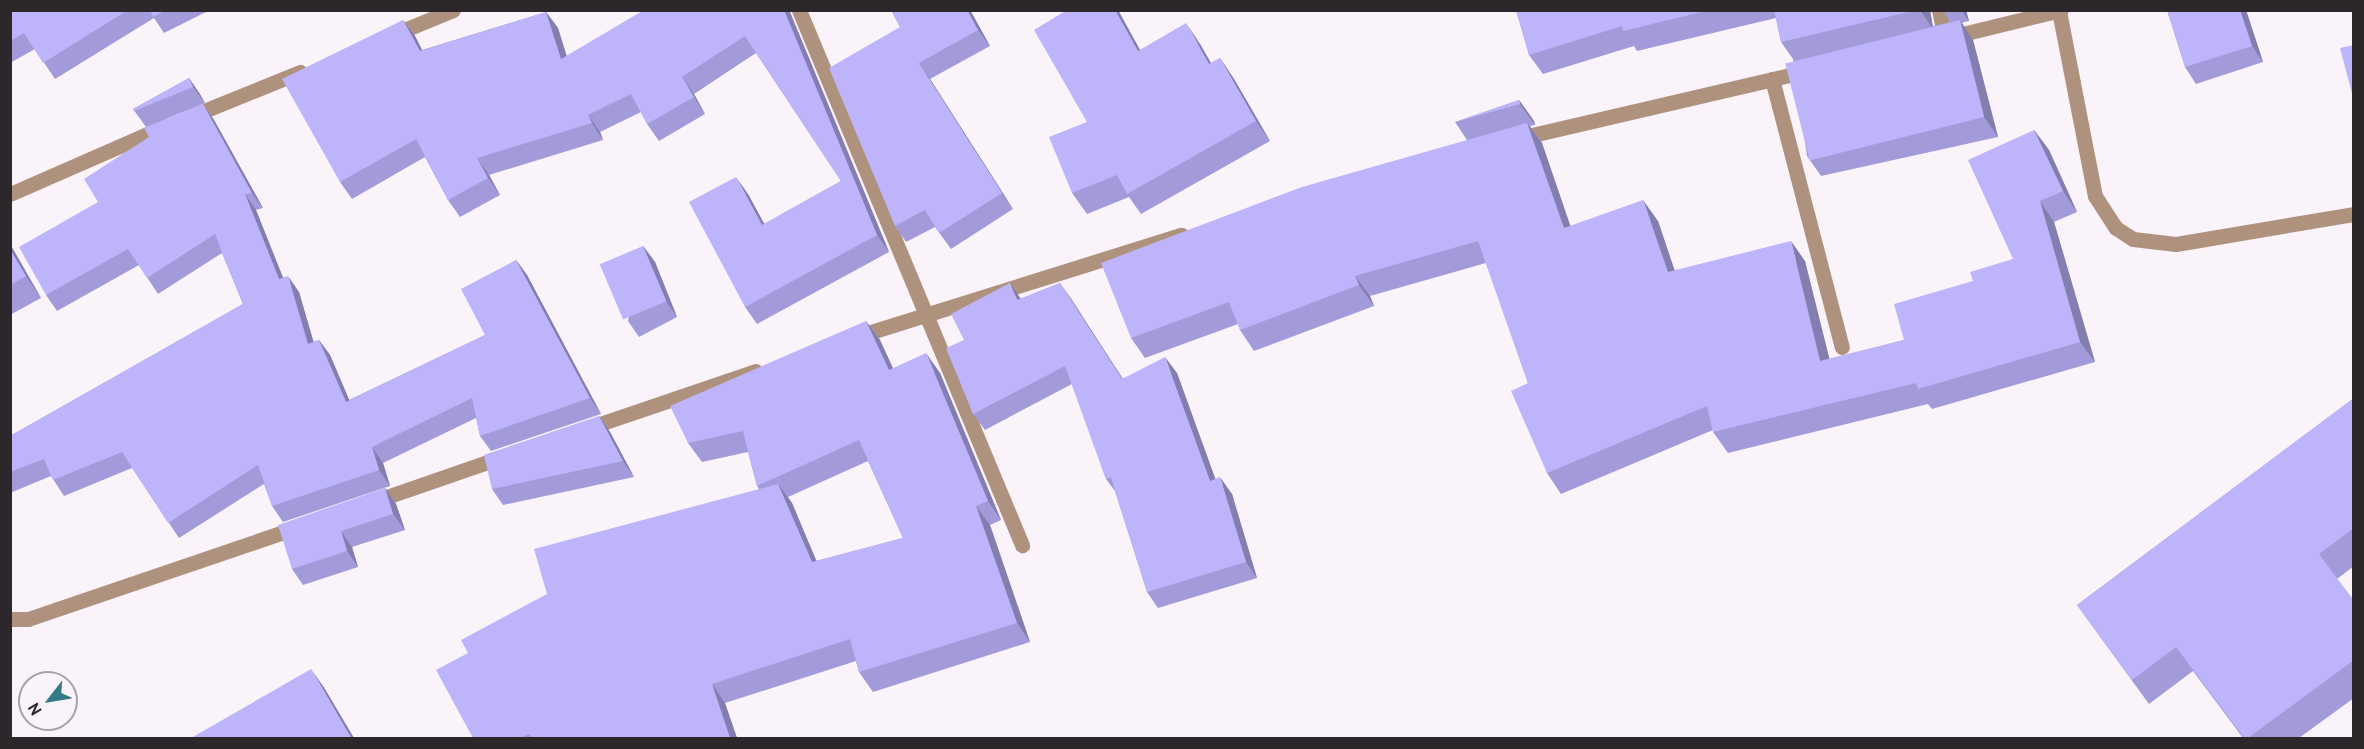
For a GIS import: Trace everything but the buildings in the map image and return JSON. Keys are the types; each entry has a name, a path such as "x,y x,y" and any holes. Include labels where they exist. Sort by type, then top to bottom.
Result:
{"street":[{"path":"375,42 453,10"},
{"path":"800,10 928,312 1022,545"},
{"path":"1939,10 1939,39 2060,11 2095,196 2116,228 2133,239 2176,243 2354,214"},
{"path":"10,194 320,64"},
{"path":"1496,144 1830,66"},
{"path":"1772,80 1842,347"},
{"path":"838,343 928,312 1203,228"},
{"path":"568,435 771,366"},
{"path":"354,508 523,450"},
{"path":"10,619 28,619 309,523"}]}
